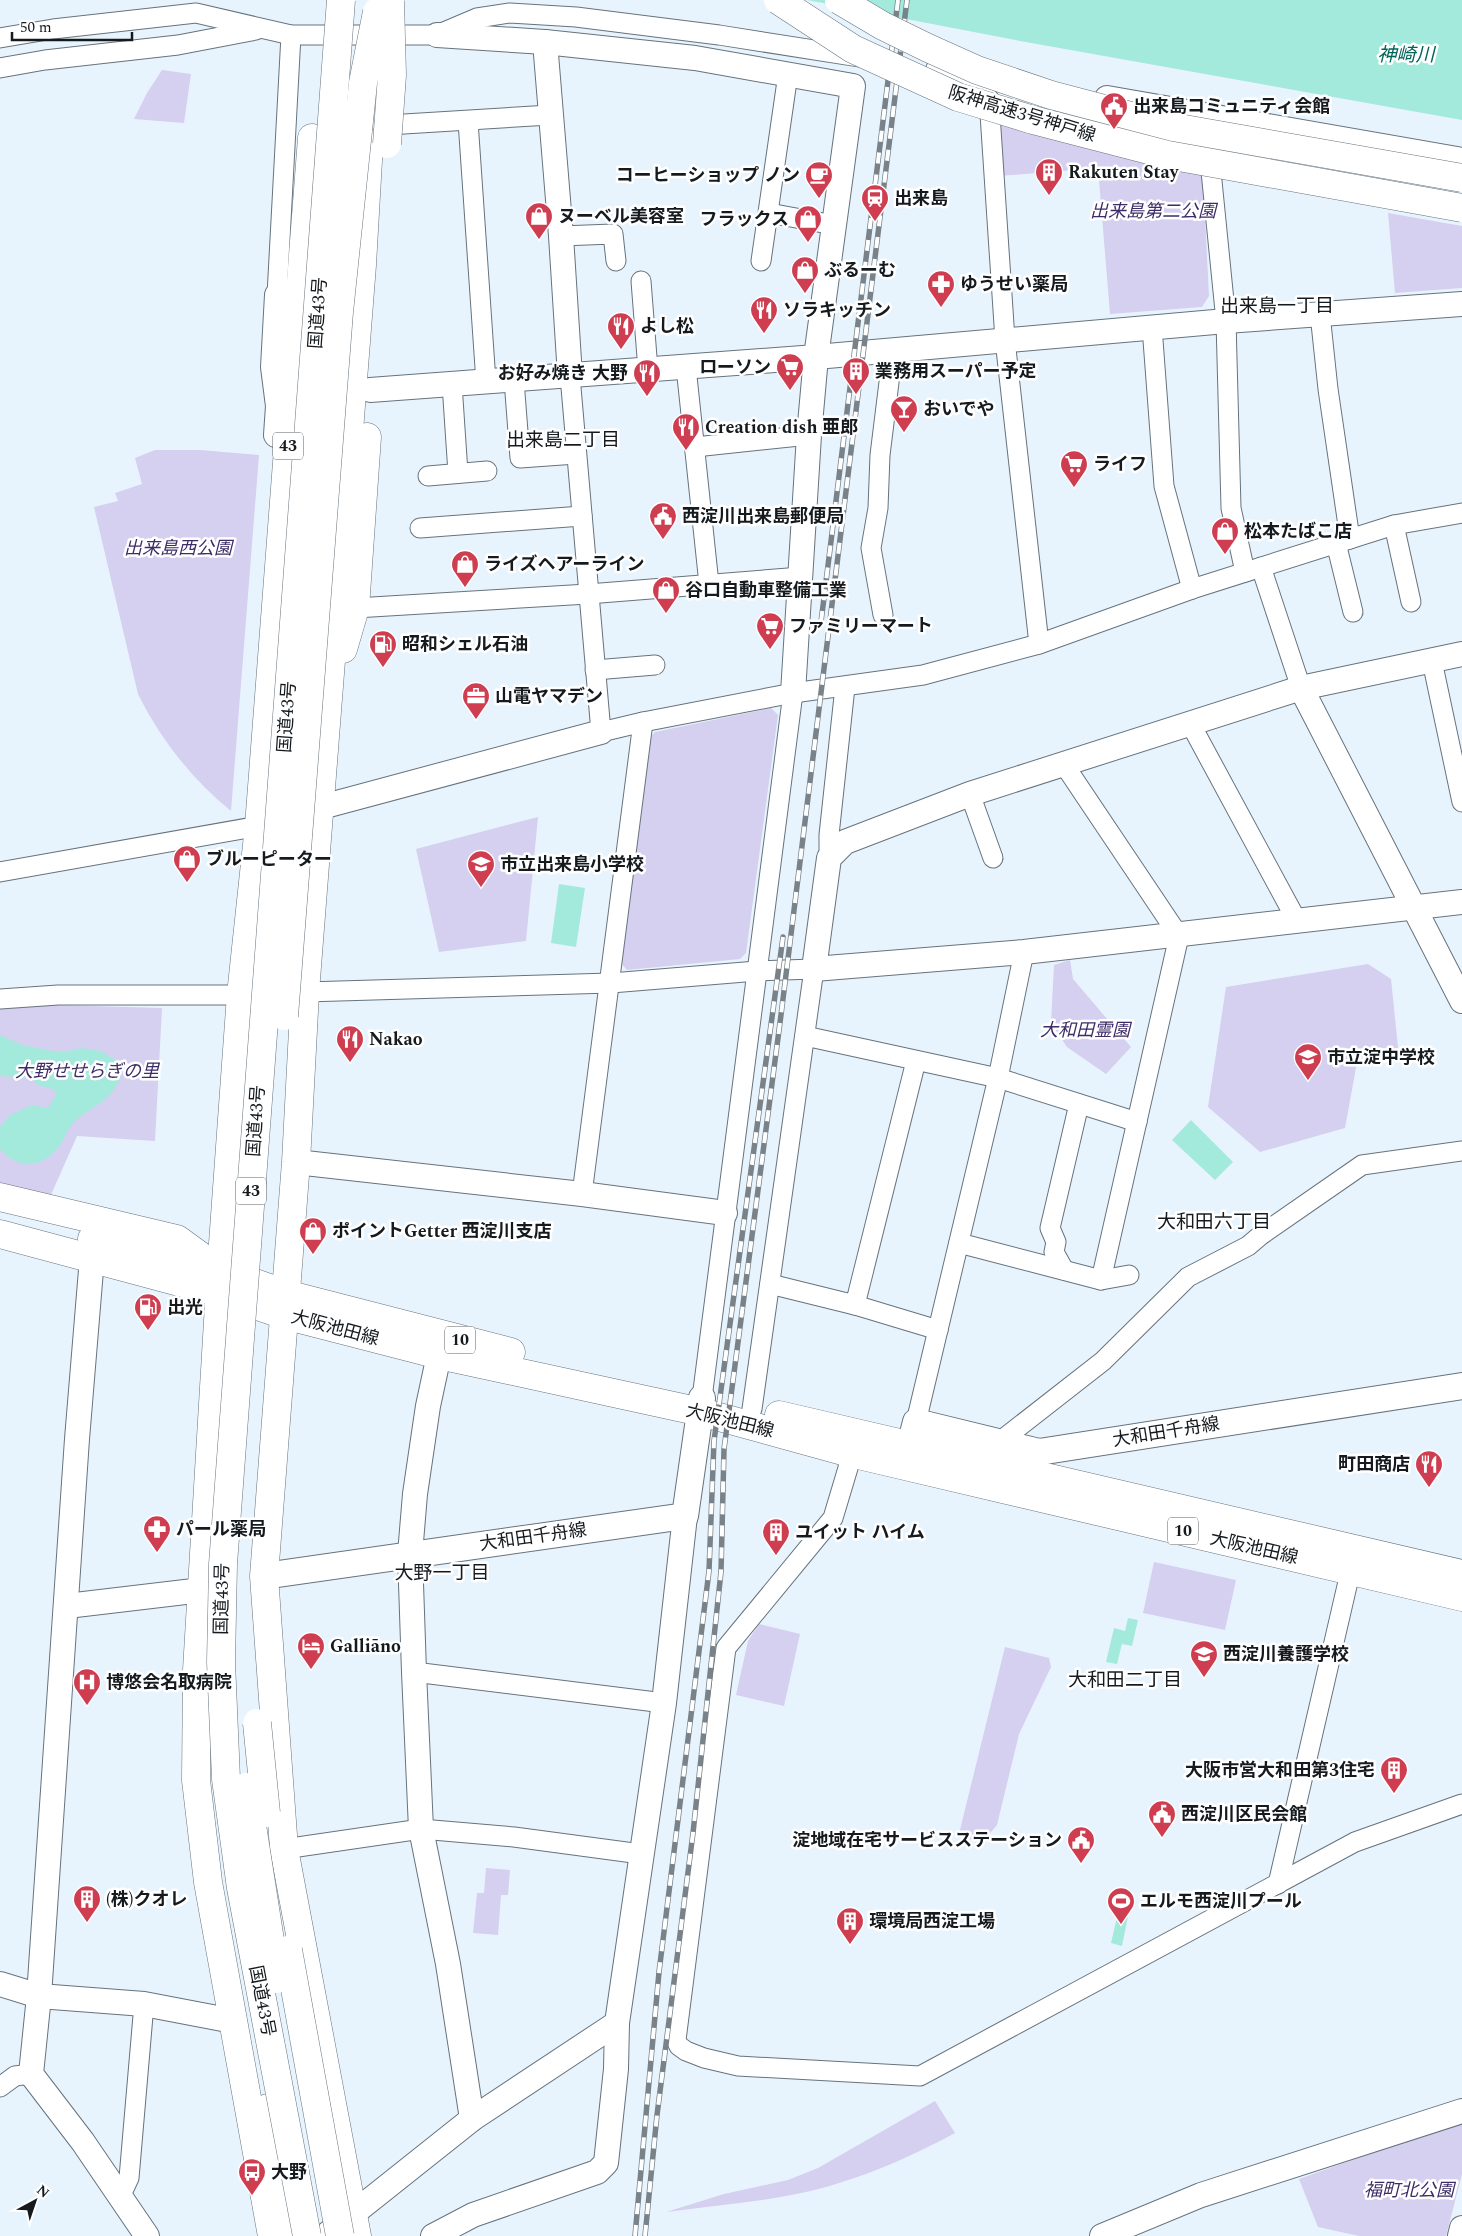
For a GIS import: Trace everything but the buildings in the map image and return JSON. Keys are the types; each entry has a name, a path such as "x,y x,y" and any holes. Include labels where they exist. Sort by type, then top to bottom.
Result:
{"main road":[{"name":"国道43号","path":"272,2236 200,1831 196,1780 197,1670 241,995 259,826 323,0"},
{"name":"国道43号","path":"307,2236 241,1888 226,1779 221,1652 223,1564 341,0"},
{"name":"阪神高速3号神戸線","path":"778,0 853,48 958,98 1168,155 1462,208"},
{"name":"阪神高速3号神戸線","path":"839,0 883,26 977,70 1051,95 1173,127 1462,178"},
{"name":"国道43号","path":"350,2229 284,1849 264,1576 296,1162 305,992 362,265 382,137 382,4"},
{"name":"国道43号","path":"325,2236 282,2014 245,1780 239,1685 240,1566 339,312 363,83 382,4"},
{"path":"328,701 355,608 370,390 382,137"},
{"path":"0,1198 177,1240 221,1282"},
{"name":"大阪池田線","path":"0,1216 221,1282 438,1356 701,1405 752,1409 910,1444 1353,1560 1462,1597"},
{"name":"大阪池田線","path":"0,1234 177,1281 221,1282"},
{"path":"0,1248 91,1270 177,1281"},
{"name":"大阪池田線","path":"285,1304 443,1336 701,1405 850,1452 910,1444"},
{"name":"大和田千舟線","path":"910,1444 998,1442 1039,1452 1462,1386"},
{"path":"685,1516 701,1405"},
{"name":"大和田千舟線","path":"264,1576 685,1516"},
{"name":"大阪池田線","path":"1353,1560 1462,1574"},
{"path":"264,1576 255,1644 257,1723 263,1792 279,1898 350,2229"},
{"path":"197,1670 206,1734 214,1830 227,1905 294,2236"}],"street":[{"path":"0,38 53,29 196,13 292,35 438,35 545,42 695,58 853,86 816,357 809,435 802,577 793,693 701,1405"},
{"path":"438,35 477,18 510,13 576,17 719,35 938,70 1462,160"},
{"path":"0,68 45,60 178,45 263,29"},
{"path":"266,726 261,673 278,406 272,367 292,35"},
{"path":"545,42 576,454 601,732"},
{"path":"938,70 989,99 1005,340 1039,644"},
{"path":"761,260 788,74"},
{"path":"1206,115 1226,321 1231,508 1253,570 1301,688 1462,1001"},
{"path":"382,137 468,121 550,116"},
{"path":"468,121 486,382"},
{"path":"769,213 834,225"},
{"path":"561,236 613,234 616,261"},
{"path":"642,281 648,370"},
{"path":"370,390 816,357 1226,321 1462,304"},
{"path":"1320,314 1343,541 1353,612"},
{"path":"1152,328 1164,486 1192,589"},
{"path":"883,615 871,548 878,508 880,455 894,350"},
{"path":"686,367 709,584"},
{"path":"514,380 520,458 576,454"},
{"path":"452,384 458,473"},
{"path":"695,447 809,435"},
{"path":"428,476 487,471"},
{"path":"8,868 259,826 320,806 644,722 793,693 923,675 1039,644 1192,589 1394,525 1462,513"},
{"path":"420,528 582,516"},
{"path":"1394,525 1411,602"},
{"path":"355,608 588,594 802,577"},
{"path":"829,858 845,842 970,794 1064,763 1301,688 1462,654"},
{"path":"1432,661 1462,802"},
{"path":"595,670 656,665"},
{"path":"752,1409 829,858 829,835 845,687"},
{"path":"582,1194 644,722"},
{"path":"1190,723 1297,921"},
{"path":"1064,763 1179,936 1101,1280"},
{"path":"970,794 993,858"},
{"path":"305,992 611,983 757,971 814,969 1024,952 1179,936 1462,902"},
{"path":"910,1444 998,1078 1024,952"},
{"path":"0,999 58,995 241,995"},
{"path":"805,1036 998,1078 1137,1122"},
{"path":"855,1305 916,1061"},
{"path":"1064,1270 1054,1252 1056,1242 1050,1228 1079,1104"},
{"path":"998,1442 1103,1361 1188,1276 1248,1246 1362,1165 1462,1151"},
{"path":"296,1162 725,1212"},
{"path":"959,1243 1101,1280 1129,1275"},
{"path":"91,1270 78,1430 39,1996 31,2074 83,2142 147,2236"},
{"path":"770,1284 855,1305 938,1330"},
{"path":"438,1356 428,1406 415,1494 410,1554 414,1672 421,1829 448,1964 472,2119"},
{"path":"850,1452 848,1468 833,1518 726,1648 676,2040 679,2046 704,2058 738,2066 920,2076 1355,1842 1462,1804"},
{"path":"433,2236 473,2215 597,2172 603,2168 608,2151 616,2069 617,2023 664,1703 685,1516"},
{"path":"1278,1884 1353,1560"},
{"path":"67,1606 202,1590"},
{"path":"414,1672 664,1703"},
{"path":"284,1849 421,1829 514,1837 641,1854"},
{"path":"0,1984 39,1996 144,2004 233,2021"},
{"path":"120,2197 129,2178 144,2004"},
{"path":"325,2236 350,2229 472,2119 617,2023"},
{"path":"0,2087 15,2076 31,2074"},
{"path":"1102,2236 1201,2195 1462,2111"},
{"path":"1460,2236 1462,2228"}],"green space":[{"path":"162,70 191,74 184,123 134,119 147,93"},
{"name":"出来島第二公園","path":"996,123 1202,157 1209,296 1202,307 1110,314 1098,168 999,176"},
{"path":"1388,213 1462,226 1462,288 1395,293"},
{"name":"出来島西公園","path":"155,450 200,450 259,455 231,811 190,772 178,757 167,743 138,694 94,507 118,501 115,493 142,484 135,458"},
{"path":"771,708 778,715 746,953 740,959 627,970 621,963 649,738 655,732"},
{"path":"538,817 526,941 439,952 416,849"},
{"name":"大和田霊園","path":"1070,960 1073,979 1131,1047 1106,1074 1067,1047 1051,1023 1054,965"},
{"path":"1368,964 1391,979 1399,1057 1358,1057 1345,1128 1260,1152 1208,1107 1226,987"},
{"name":"大野せせらぎの里","path":"54,1005 162,1008 155,1141 77,1136 50,1197 0,1186 0,1008"},
{"path":"1154,1562 1236,1580 1225,1630 1143,1613"},
{"path":"759,1624 800,1634 784,1706 736,1695 748,1641"},
{"path":"1005,1647 1049,1658 1051,1667 1019,1734 997,1825 985,1839 958,1838"},
{"path":"486,1868 510,1870 508,1895 501,1895 498,1935 473,1933 477,1893 484,1893"},
{"path":"935,2101 955,2133 884,2167 839,2183 797,2194 666,2212 724,2194 788,2180 818,2168"},
{"name":"福町北公園","path":"1462,2121 1462,2174 1446,2236 1359,2236 1318,2227 1299,2179"}],"water":[{"name":"神崎川","path":"807,0 1462,0 1462,120 1020,41"},
{"path":"559,884 585,888 576,947 551,943"},
{"path":"0,1035 22,1045 47,1050 63,1052 81,1048 101,1051 117,1061 122,1075 106,1099 73,1123 59,1147 44,1160 37,1163 22,1163 7,1156 0,1149 0,1127 10,1115 32,1105 48,1108 56,1095 55,1090 38,1085 32,1078 0,1076"},
{"path":"1191,1120 1233,1162 1215,1180 1172,1140"},
{"path":"1128,1618 1138,1620 1132,1646 1122,1644 1117,1664 1106,1662 1114,1628 1125,1631"},
{"name":"エルモ西淀川プール","path":"1120,1904 1130,1907 1122,1946 1111,1943"}],"railway":[{"path":"821,622 898,0"},
{"path":"645,2236 657,2115 693,1833 721,1572 724,1449 781,1015 907,0"},
{"path":"635,2236 659,1972 709,1571 714,1441 783,937"}],"place":[{"name":"出来島コミュニティ会館","path":"1114,130"},
{"name":"Rakuten Stay","path":"1049,196"},
{"name":"コーヒーショップ ノン","path":"819,199"},
{"name":"出来島","path":"875,222"},
{"name":"ヌーベル美容室","path":"539,240"},
{"name":"フラックス","path":"808,243"},
{"name":"ぶるーむ","path":"805,294"},
{"name":"ゆうせい薬局","path":"941,308"},
{"name":"ソラキッチン","path":"764,334"},
{"name":"よし松","path":"621,350"},
{"name":"ローソン","path":"790,391"},
{"name":"業務用スーパー予定","path":"856,395"},
{"name":"お好み焼き 大野","path":"647,397"},
{"name":"おいでや","path":"904,433"},
{"name":"Creation dish 亜郎","path":"686,451"},
{"name":"ライフ","path":"1074,488"},
{"name":"西淀川出来島郵便局","path":"663,540"},
{"name":"松本たばこ店","path":"1225,555"},
{"name":"ライズヘアーライン","path":"465,588"},
{"name":"谷口自動車整備工業","path":"666,614"},
{"name":"ファミリーマート","path":"770,650"},
{"name":"昭和シェル石油","path":"383,668"},
{"name":"山電ヤマデン","path":"476,720"},
{"name":"ブルーピーター","path":"187,883"},
{"name":"市立出来島小学校","path":"481,888"},
{"name":"Nakao","path":"350,1063"},
{"name":"市立淀中学校","path":"1308,1081"},
{"name":"ポイントGetter 西淀川支店","path":"313,1255"},
{"name":"出光","path":"148,1331"},
{"name":"町田商店","path":"1429,1488"},
{"name":"パール薬局","path":"157,1553"},
{"name":"ユイット ハイム","path":"776,1556"},
{"name":"Galliāno","path":"311,1670"},
{"name":"西淀川養護学校","path":"1204,1678"},
{"name":"博悠会名取病院","path":"87,1706"},
{"name":"大阪市営大和田第3住宅","path":"1394,1794"},
{"name":"西淀川区民会館","path":"1162,1838"},
{"name":"淀地域在宅サービスステーション","path":"1081,1864"},
{"name":"(株)クオレ","path":"87,1923"},
{"name":"エルモ西淀川プール","path":"1121,1925"},
{"name":"環境局西淀工場","path":"850,1945"},
{"name":"大野","path":"252,2196"}],"district":[{"name":"出来島一丁目","path":"1277,306"},
{"name":"出来島二丁目","path":"563,440"},
{"name":"大和田六丁目","path":"1214,1222"},
{"name":"大野一丁目","path":"442,1573"},
{"name":"大和田二丁目","path":"1125,1680"}]}
